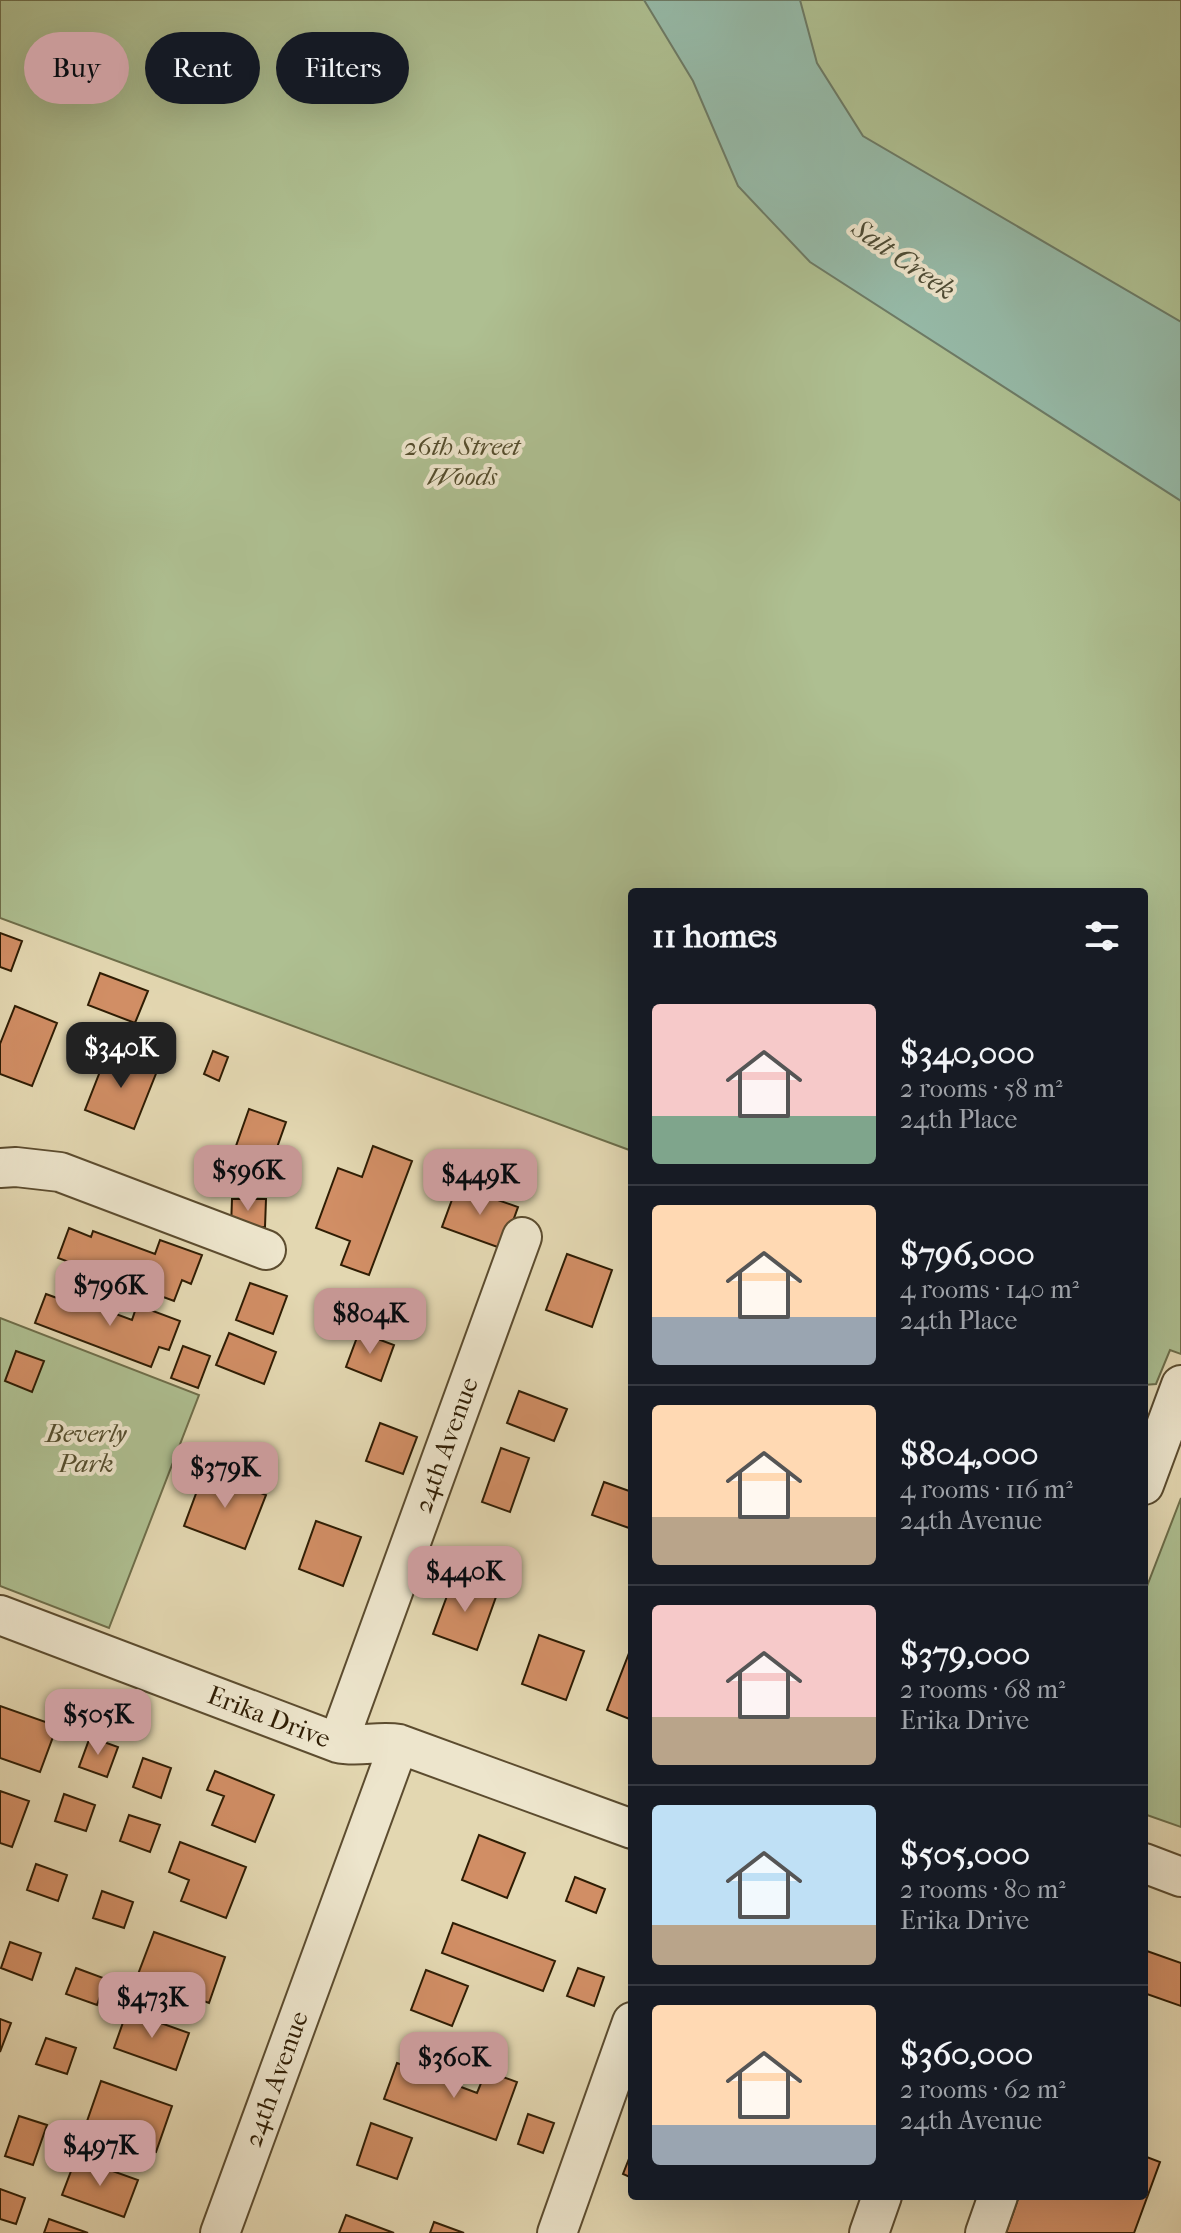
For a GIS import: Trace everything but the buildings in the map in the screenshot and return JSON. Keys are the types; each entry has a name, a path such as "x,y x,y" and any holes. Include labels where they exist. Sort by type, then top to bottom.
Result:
{"street":[{"path":"0,1168 60,1172 266,1250"},
{"name":"24th Avenue","path":"338,1743 522,1237"},
{"path":"1148,1474 1181,1385"},
{"name":"Erika Drive","path":"0,1615 338,1743 350,1746 385,1742 399,1744 628,1828"},
{"name":"24th Avenue","path":"220,2233 399,1744"},
{"path":"1148,1865 1181,1877"},
{"path":"557,2233 628,2033"},
{"path":"869,2233 881,2200"},
{"path":"985,2233 997,2200"}],"green space":[{"name":"26th Street Woods","path":"0,0 1181,0 1181,1354 1170,1350 1156,1384 1148,1385 1148,888 628,888 628,1150 0,918"},
{"name":"Beverly Park","path":"0,1318 199,1395 109,1628 0,1586"},
{"path":"1181,1498 1181,1827 1148,1815 1148,1584"}],"water":[{"name":"Salt Creek","path":"644,0 800,0 817,63 863,136 1181,322 1181,501 810,262 738,186 693,81"}]}
